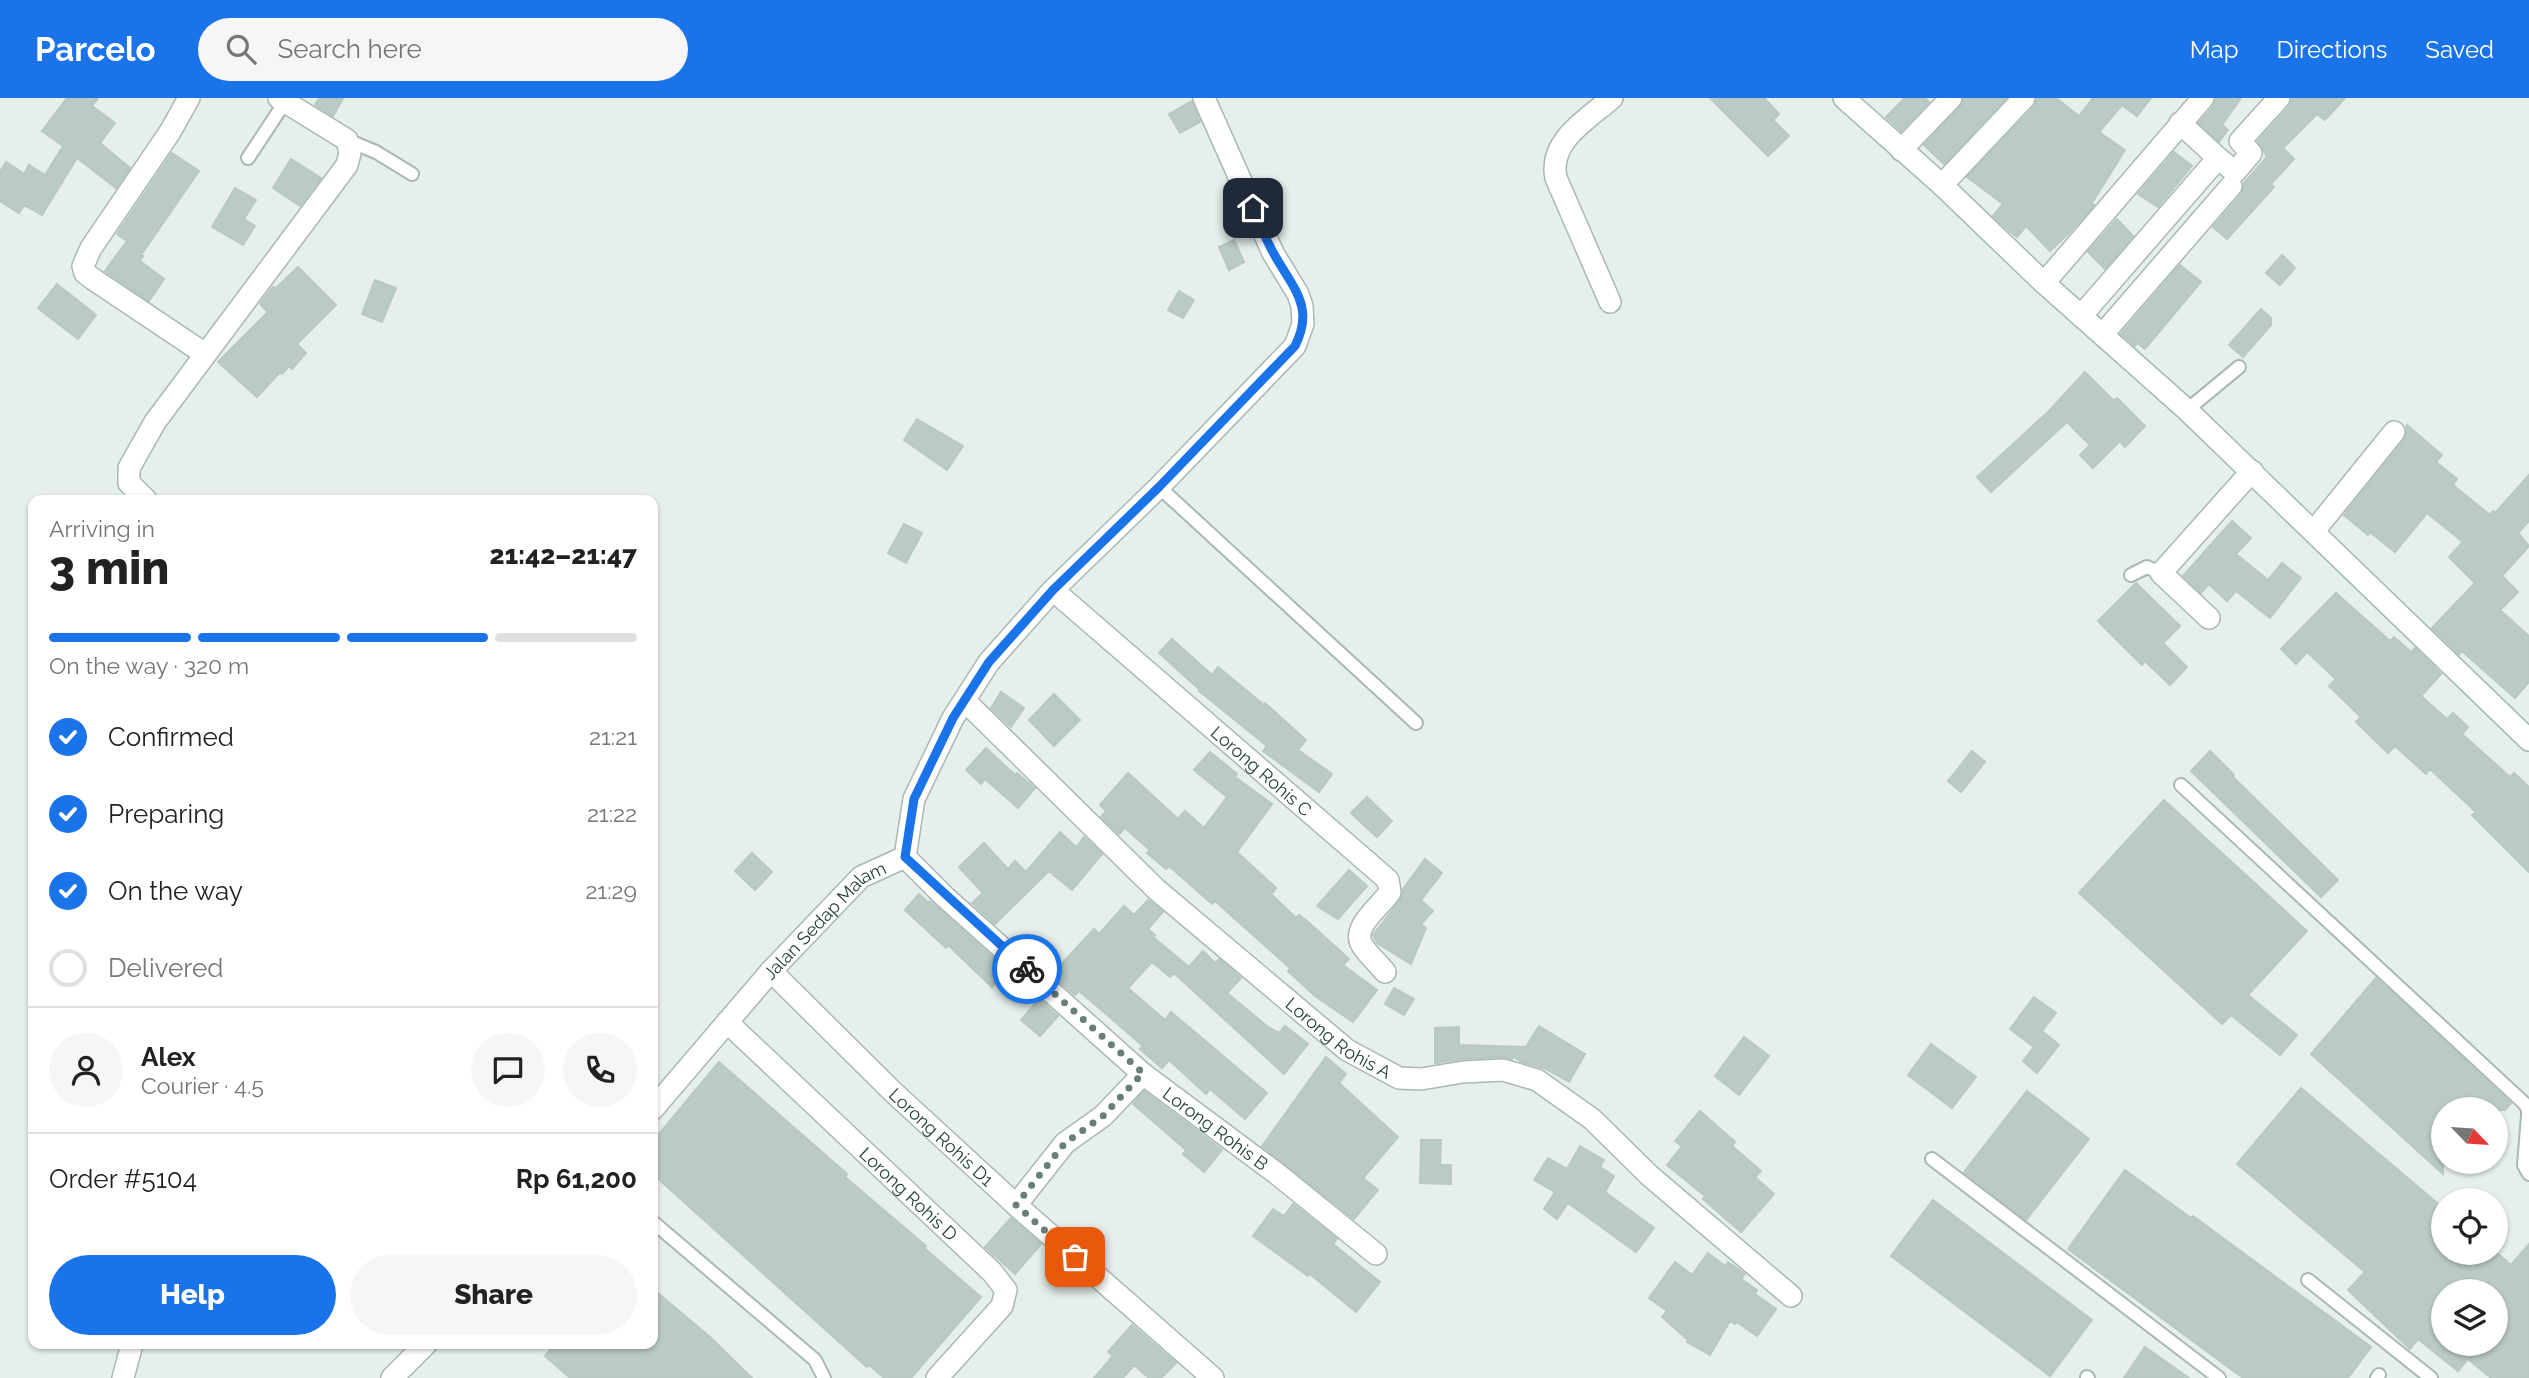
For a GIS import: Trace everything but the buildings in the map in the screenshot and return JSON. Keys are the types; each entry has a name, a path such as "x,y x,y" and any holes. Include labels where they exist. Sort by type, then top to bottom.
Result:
{"street":[{"path":"189,98 170,132 91,248 83,266 85,273 93,279 205,354"},
{"name":"Jalan Sedap Malam","path":"658,1103 771,971 861,877 905,857 914,799 953,718 989,662 1053,590 1159,487 1295,346 1303,324 1303,306 1273,253 1204,98"},
{"path":"1610,302 1554,168 1558,150 1565,139 1612,98"},
{"path":"1844,98 1942,185 2044,283 2187,410 2529,740"},
{"path":"1901,150 1951,98"},
{"path":"1942,185 2024,98"},
{"path":"2044,283 2203,98"},
{"path":"2180,123 2235,172 2252,153 2240,141 2279,98"},
{"path":"138,495 129,483 129,468 155,422 346,165 350,153 347,140 282,100"},
{"path":"2081,316 2218,158"},
{"path":"2103,334 2231,186"},
{"path":"2314,531 2394,432"},
{"path":"2209,618 2161,573 2252,471"},
{"name":"Lorong Rohis C","path":"1053,590 1388,880 1390,892 1363,926 1360,937 1361,944 1385,972"},
{"name":"Lorong Rohis A","path":"965,701 1157,890 1348,1050 1399,1078 1421,1079 1464,1072 1503,1070 1537,1080 1591,1119 1650,1176 1791,1296"},
{"name":"Lorong Rohis B","path":"905,857 945,897 1143,1073 1276,1173 1377,1254"},
{"name":"Lorong Rohis D1","path":"771,971 892,1091 1016,1205 1213,1378"},
{"name":"Lorong Rohis D","path":"727,1022 992,1272 1006,1290 1002,1306 937,1378"},
{"path":"1016,1205 1065,1143 1103,1116 1143,1073"},
{"path":"123,1378 131,1349"},
{"path":"392,1378 421,1349"}],"lane":[{"path":"248,158 282,100"},
{"path":"347,140 376,152 412,174"},
{"path":"2187,410 2239,367"},
{"path":"1159,487 1416,723"},
{"path":"2131,575 2147,567 2161,573"},
{"path":"2180,785 2524,1103 2528,1116 2524,1166 2529,1174"},
{"path":"1932,1159 2219,1378"},
{"path":"658,1226 815,1360 824,1378"},
{"path":"2308,1280 2431,1378"}],"way so far":[{"path":"1027,969 1143,1073 1103,1116 1065,1143 1016,1205 1075,1257"}],"route":[{"path":"1027,969 945,897 905,857 914,799 953,718 989,662 1053,590 1159,487 1295,346 1303,324 1303,306 1273,253 1253,208"}]}
